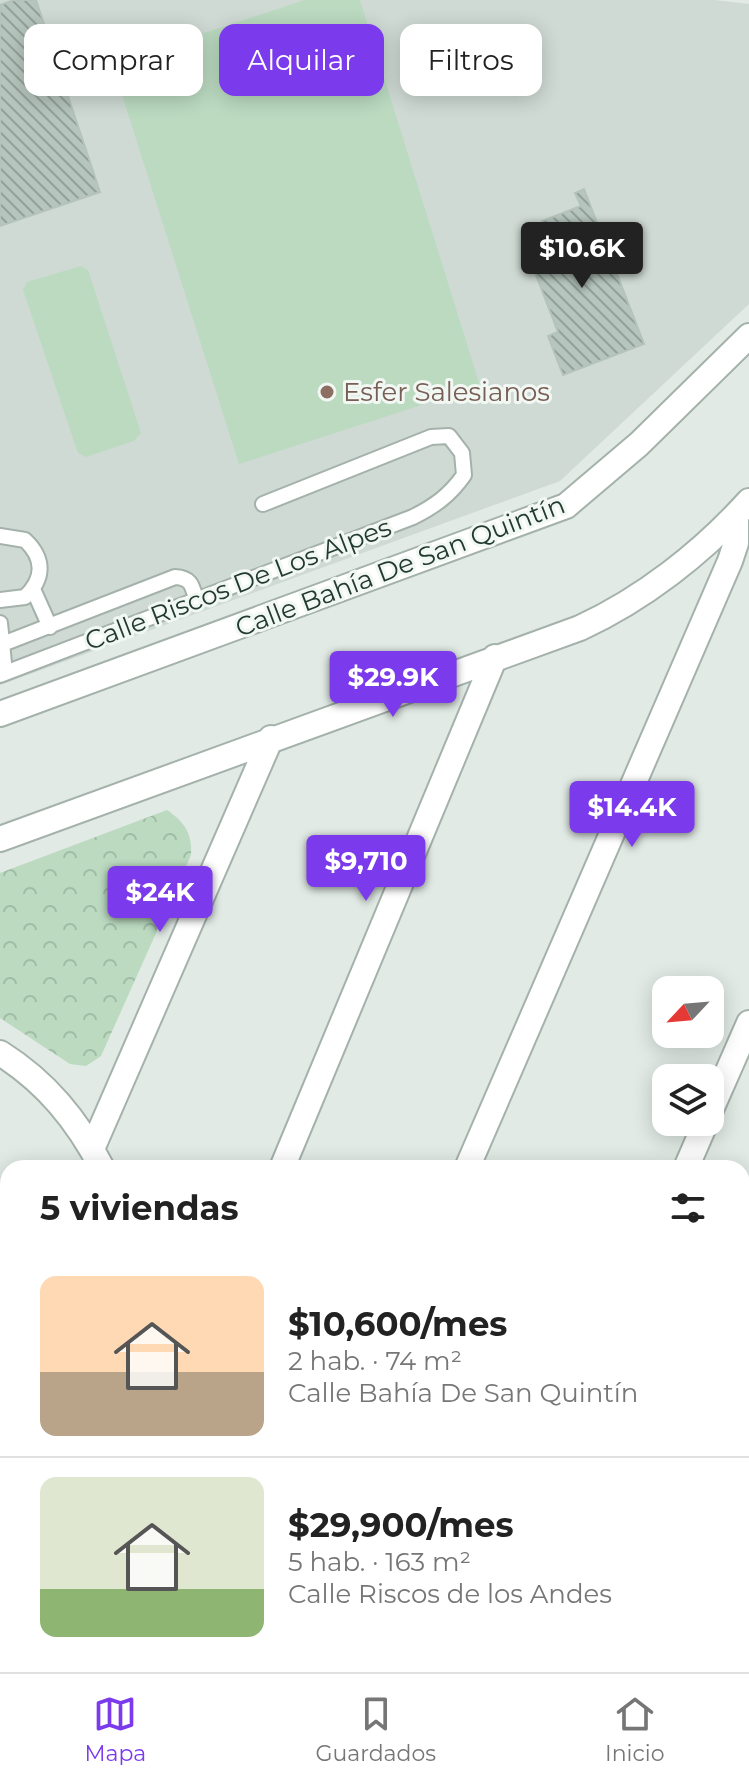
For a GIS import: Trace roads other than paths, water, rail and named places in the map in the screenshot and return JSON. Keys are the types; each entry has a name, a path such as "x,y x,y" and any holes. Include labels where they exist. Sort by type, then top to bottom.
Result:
{"street":[{"name":"Calle Bahía De San Quintín","path":"0,714 566,506 639,444 749,336"},
{"path":"0,839 580,628 629,603 713,538 742,508"},
{"path":"470,1160 730,561 742,508"},
{"path":"285,1160 495,657"},
{"path":"97,1158 271,738"},
{"path":"724,1080 749,1023"},
{"path":"0,1053 31,1074 64,1106 97,1158"},
{"path":"689,1160 700,1136"}],"lane":[{"name":"Calle Riscos De Los Alpes","path":"3,674 413,517 447,496 464,475 459,447 449,436 442,435 263,504"},
{"path":"0,536 14,536 33,548 41,568 33,589 15,601 0,600"},
{"path":"1,645 175,577 185,578 192,584 196,599"},
{"path":"33,589 50,627"},
{"path":"0,623 3,674"}],"place":[{"name":"Esfer Salesianos","path":"327,392"}]}
